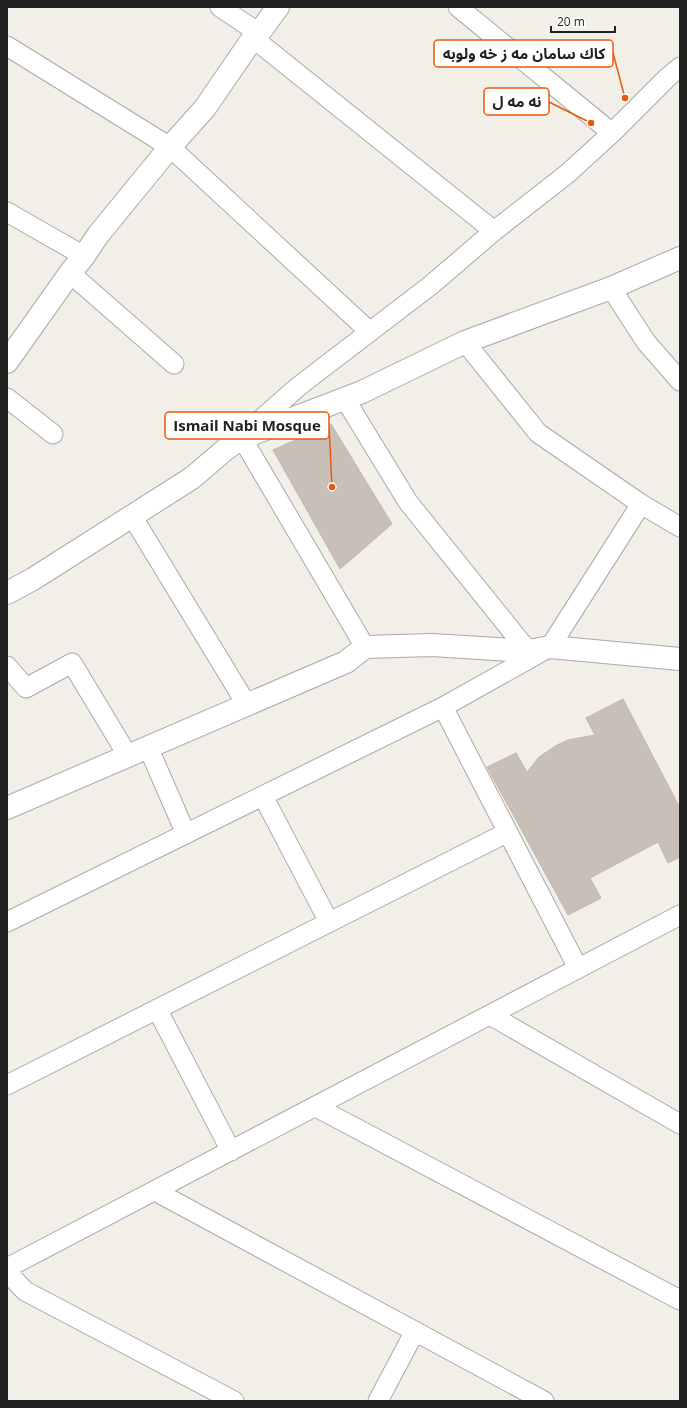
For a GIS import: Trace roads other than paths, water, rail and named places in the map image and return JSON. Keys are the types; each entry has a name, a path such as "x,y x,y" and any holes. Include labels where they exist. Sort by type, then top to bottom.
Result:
{"street":[{"path":"220,7 494,231"},
{"path":"7,362 98,235 170,147 205,108 278,7"},
{"path":"458,7 612,134"},
{"path":"7,46 170,147 370,332"},
{"path":"7,593 33,579 192,478 299,386 431,285 494,231 567,174 612,134 668,77 680,67"},
{"path":"7,212 84,256"},
{"path":"234,443 345,399 465,342 611,288 680,258"},
{"path":"70,273 174,364"},
{"path":"611,288 646,342 680,380"},
{"path":"465,342 538,433 641,504 680,527"},
{"path":"7,398 53,434"},
{"path":"345,399 408,502 528,651"},
{"path":"234,443 365,647"},
{"path":"7,922 443,707 550,647 641,504"},
{"path":"132,516 247,705"},
{"path":"7,808 346,662 365,647 432,645 528,651 550,647 680,659"},
{"path":"7,666 26,688 72,663 128,756"},
{"path":"443,707 578,968"},
{"path":"148,747 186,834"},
{"path":"263,796 329,922"},
{"path":"7,1085 508,832"},
{"path":"7,1268 680,915"},
{"path":"157,1009 232,1151"},
{"path":"490,1015 680,1124"},
{"path":"316,1106 680,1300"},
{"path":"155,1191 543,1401"},
{"path":"7,1272 25,1291 234,1401"},
{"path":"378,1401 415,1331"}],"place":[{"name":"كاك سامان مه ز خه ولوبه","path":"625,98"},
{"name":"نه مه ل","path":"591,123"},
{"name":"Ismail Nabi Mosque","path":"332,487"}]}
